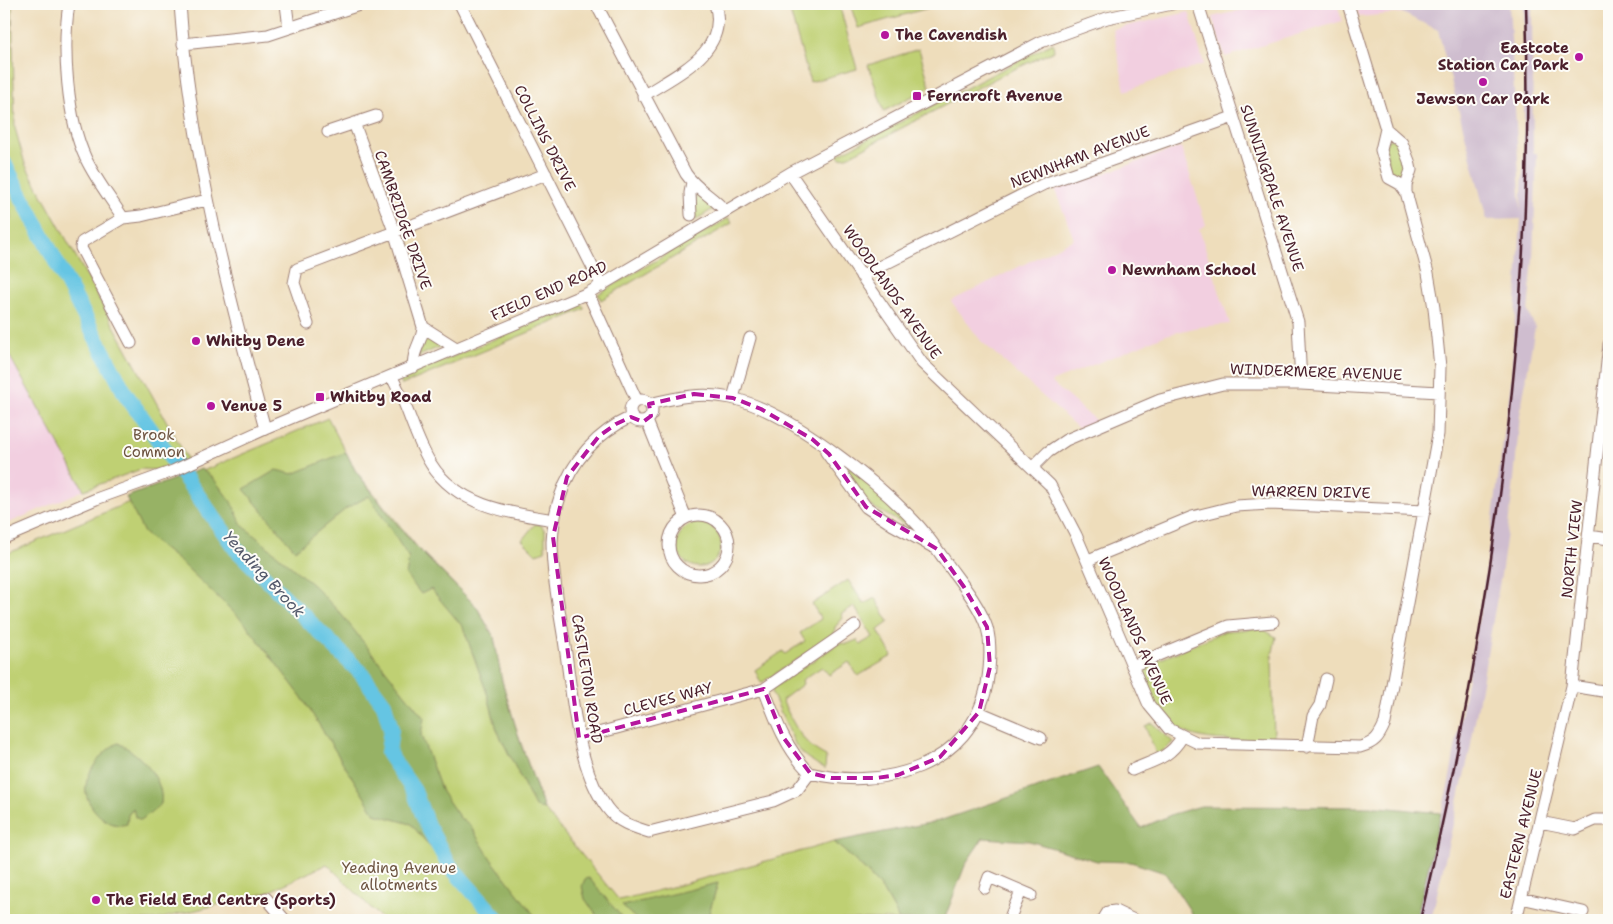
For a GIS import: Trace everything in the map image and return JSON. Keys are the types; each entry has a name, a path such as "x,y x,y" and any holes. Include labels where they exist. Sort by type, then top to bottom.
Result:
{"street":[{"path":"69,4 68,88 77,133 86,159 123,218"},
{"path":"180,4 207,200 265,429"},
{"path":"286,4 290,28"},
{"path":"184,44 268,35 362,4"},
{"name":"COLLINS DRIVE","path":"460,4 602,286"},
{"path":"596,4 643,96 692,182 714,199 725,211"},
{"path":"643,96 692,64 710,49 717,28 715,4"},
{"name":"FIELD END ROAD","path":"4,538 178,469 265,429 588,293 790,172 1041,42 1131,8 1172,4"},
{"name":"SUNNINGDALE AVENUE","path":"1198,4 1298,322 1301,384"},
{"name":"WOODLANDS AVENUE","path":"790,172 922,363 1050,484 1088,560 1149,705 1168,729 1198,743 1307,747 1360,747 1371,744 1379,738 1385,723 1425,511 1438,434 1440,367 1434,308 1428,273 1406,192 1406,185 1411,170 1409,161 1402,143 1386,128 1348,4"},
{"path":"328,132 376,116"},
{"name":"NEWNHAM AVENUE","path":"861,276 1044,184 1233,117"},
{"name":"CAMBRIDGE DRIVE","path":"354,124 394,231 424,327"},
{"name":"WOODLANDS AVENUE","path":"1386,128 1381,150 1386,171 1389,178 1400,184 1406,192"},
{"path":"308,324 294,283 297,269 546,174"},
{"path":"691,215 690,193 692,182"},
{"path":"131,343 81,248 82,242 123,218 141,216 207,200"},
{"path":"588,293 637,400"},
{"path":"424,327 456,348"},
{"path":"414,367 413,359 424,334 424,327"},
{"path":"733,398 750,338"},
{"name":"NORTH VIEW","path":"1556,755 1572,686 1607,386 1609,344"},
{"path":"391,376 431,464 442,479 478,503 505,511 554,520"},
{"name":"WINDERMERE AVENUE","path":"1034,467 1048,452 1066,440 1160,400 1224,384 1301,384 1439,392"},
{"path":"649,404 694,394 733,398 761,408 841,457 901,508 919,526 964,587 987,627 990,667 979,712 957,741 940,757 919,768 898,775 876,778 831,778 810,773 795,758 783,738 764,689"},
{"path":"637,400 644,400 649,404 652,413 646,421 636,422 631,417 630,407 637,400"},
{"name":"CASTLETON ROAD","path":"631,417 616,424 599,436 582,456 567,477 554,520 554,566 579,738 596,791 607,809 616,818 633,828 649,832 773,801 797,790 810,773"},
{"path":"646,421 686,518"},
{"path":"812,439 829,454 866,507 893,525 936,549"},
{"name":"WARREN DRIVE","path":"1088,560 1192,517 1236,506 1270,504 1425,511"},
{"path":"696,515 707,516 721,524 726,533 728,552 724,561 712,571 702,574 685,571 672,557 669,539 672,530 686,518 696,515"},
{"path":"1589,536 1609,539"},
{"path":"1132,666 1228,626 1273,622"},
{"name":"CLEVES WAY","path":"579,738 764,689 855,626"},
{"path":"1307,747 1313,716 1320,704 1326,678"},
{"path":"1572,686 1609,692"},
{"path":"979,712 1041,738"},
{"path":"1132,770 1167,756 1182,737"},
{"name":"EASTERN AVENUE","path":"1516,920 1556,755"},
{"path":"1540,822 1575,829 1595,820 1605,820"},
{"path":"985,888 989,877 1026,893 1009,920"},
{"path":"266,898 285,920"},
{"path":"1521,898 1583,912"},
{"path":"1102,920 1108,912 1115,911 1134,920"}],"highlighted area":[{"path":"694,394 733,398 761,409 812,439 829,454 866,507 937,549 964,587 987,627 990,667 979,712 940,757 898,775 876,778 831,778 810,773 783,737 764,689 579,738 553,537 567,477 599,436 616,424 631,417 643,422 651,416 649,404"}],"shaded area":[{"path":"1108,4 1113,29 1189,12 1204,64 1125,91"},
{"path":"1269,4 1337,4 1342,21 1225,57 1212,17"},
{"path":"1356,4 1423,4 1402,8 1402,13 1359,17"},
{"path":"1423,4 1509,4 1521,211 1524,152 1524,4 1532,4 1533,153 1537,153 1533,259 1528,312 1535,327 1520,415 1513,490 1501,575 1470,750 1431,920 1416,920 1449,782 1482,600 1511,382 1521,219 1487,220 1438,30 1402,13 1402,8"},
{"name":"Newnham School","path":"1181,147 1206,225 1199,229 1230,324 1198,327 1166,335 1051,382 1096,421 1078,428 981,341 951,301 1074,239 1055,190"},
{"path":"4,346 84,490 4,525"}],"green space":[{"name":"Brook Common","path":"4,4 12,4 15,128 25,164 190,464 173,471 141,469 84,490 4,346 4,222 12,218 4,196"},
{"path":"788,4 839,4 857,69 810,82"},
{"path":"850,4 942,4 858,28"},
{"path":"1053,43 1054,51 1004,74 847,157 840,158 837,155"},
{"path":"919,49 930,87 884,111 868,65"},
{"path":"1388,140 1398,141 1408,171 1402,179 1391,177 1385,145"},
{"path":"698,192 717,207 695,220 695,195"},
{"path":"729,218 732,223 601,300 598,294"},
{"path":"581,303 585,309 402,385 399,379"},
{"path":"428,336 446,344 417,357 426,337"},
{"name":"Yeading Avenue allotments","path":"328,418 355,470 418,548 476,606 494,638 502,681 520,741 544,809 619,900 834,842 863,868 879,886 899,920 383,920 327,864 266,893 155,920 4,920 4,555"},
{"path":"346,452 355,470 391,517 418,549 476,606 494,637 502,681 520,741 544,809 535,807 497,730 488,696 463,627 431,589 421,594 406,575 409,558 369,496 347,508 295,550 244,489 276,470 293,474"},
{"path":"843,463 856,472 921,534 871,506 843,469"},
{"path":"201,469 213,478 232,503 242,525 314,586 341,614 424,718 421,735 442,792 460,818 469,824 491,859 538,920 491,920 411,824 375,814 301,696 245,623 184,565 144,533 126,497"},
{"path":"695,523 703,523 715,529 721,545 715,561 703,567 695,567 683,561 677,549 677,541 683,529"},
{"path":"535,524 541,525 545,531 545,551 536,554 522,540"},
{"path":"848,580 864,604 875,598 889,622 878,630 892,656 858,676 849,662 829,675 822,667 802,680 803,684 782,700 799,733 810,746 826,756 825,769 806,757 796,746 772,693 773,688 839,643 847,644 857,640 861,644 873,637 854,606 841,614 843,618 835,627 834,635 761,683 755,670 783,651 785,654 805,641 800,633 821,619 812,604"},
{"path":"1261,628 1276,637 1272,657 1274,740 1209,739 1180,730 1167,721 1152,701 1142,676 1145,666 1225,631"},
{"path":"1152,723 1173,742 1157,756 1145,726"},
{"path":"118,743 134,753 149,768 159,785 161,795 161,804 141,820 135,817 133,808 128,815 127,824 120,825 101,817 91,806 86,793 88,779 95,764 106,751"},
{"path":"1098,767 1141,828 1173,814 1201,806 1380,807 1441,813 1416,920 1194,920 1189,909 1165,873 1131,862 1097,861 1029,841 983,838 966,863 944,920 899,920 879,886 863,868 834,842 939,821"},
{"path":"589,878 624,920 600,920 585,899 582,886 585,879"},
{"path":"718,883 707,920 637,920 622,906"}],"waterway":[{"name":"Yeading Brook","path":"4,163 126,395 236,549 361,673 384,704 391,729 388,753 414,791 427,825 449,865 498,920"}],"railway":[{"path":"1420,920 1446,807 1468,694 1488,580 1504,465 1516,351 1524,235 1527,120 1526,4"}],"place":[{"name":"The Cavendish","path":"885,35"},
{"name":"Eastcote Station Car Park","path":"1579,57"},
{"name":"Jewson Car Park","path":"1483,82"},
{"name":"Ferncroft Avenue","path":"917,96"},
{"name":"Newnham School","path":"1112,270"},
{"name":"Whitby Dene","path":"196,341"},
{"name":"Whitby Road","path":"320,397"},
{"name":"Venue 5","path":"211,406"},
{"name":"The Field End Centre (Sports)","path":"96,900"}]}
